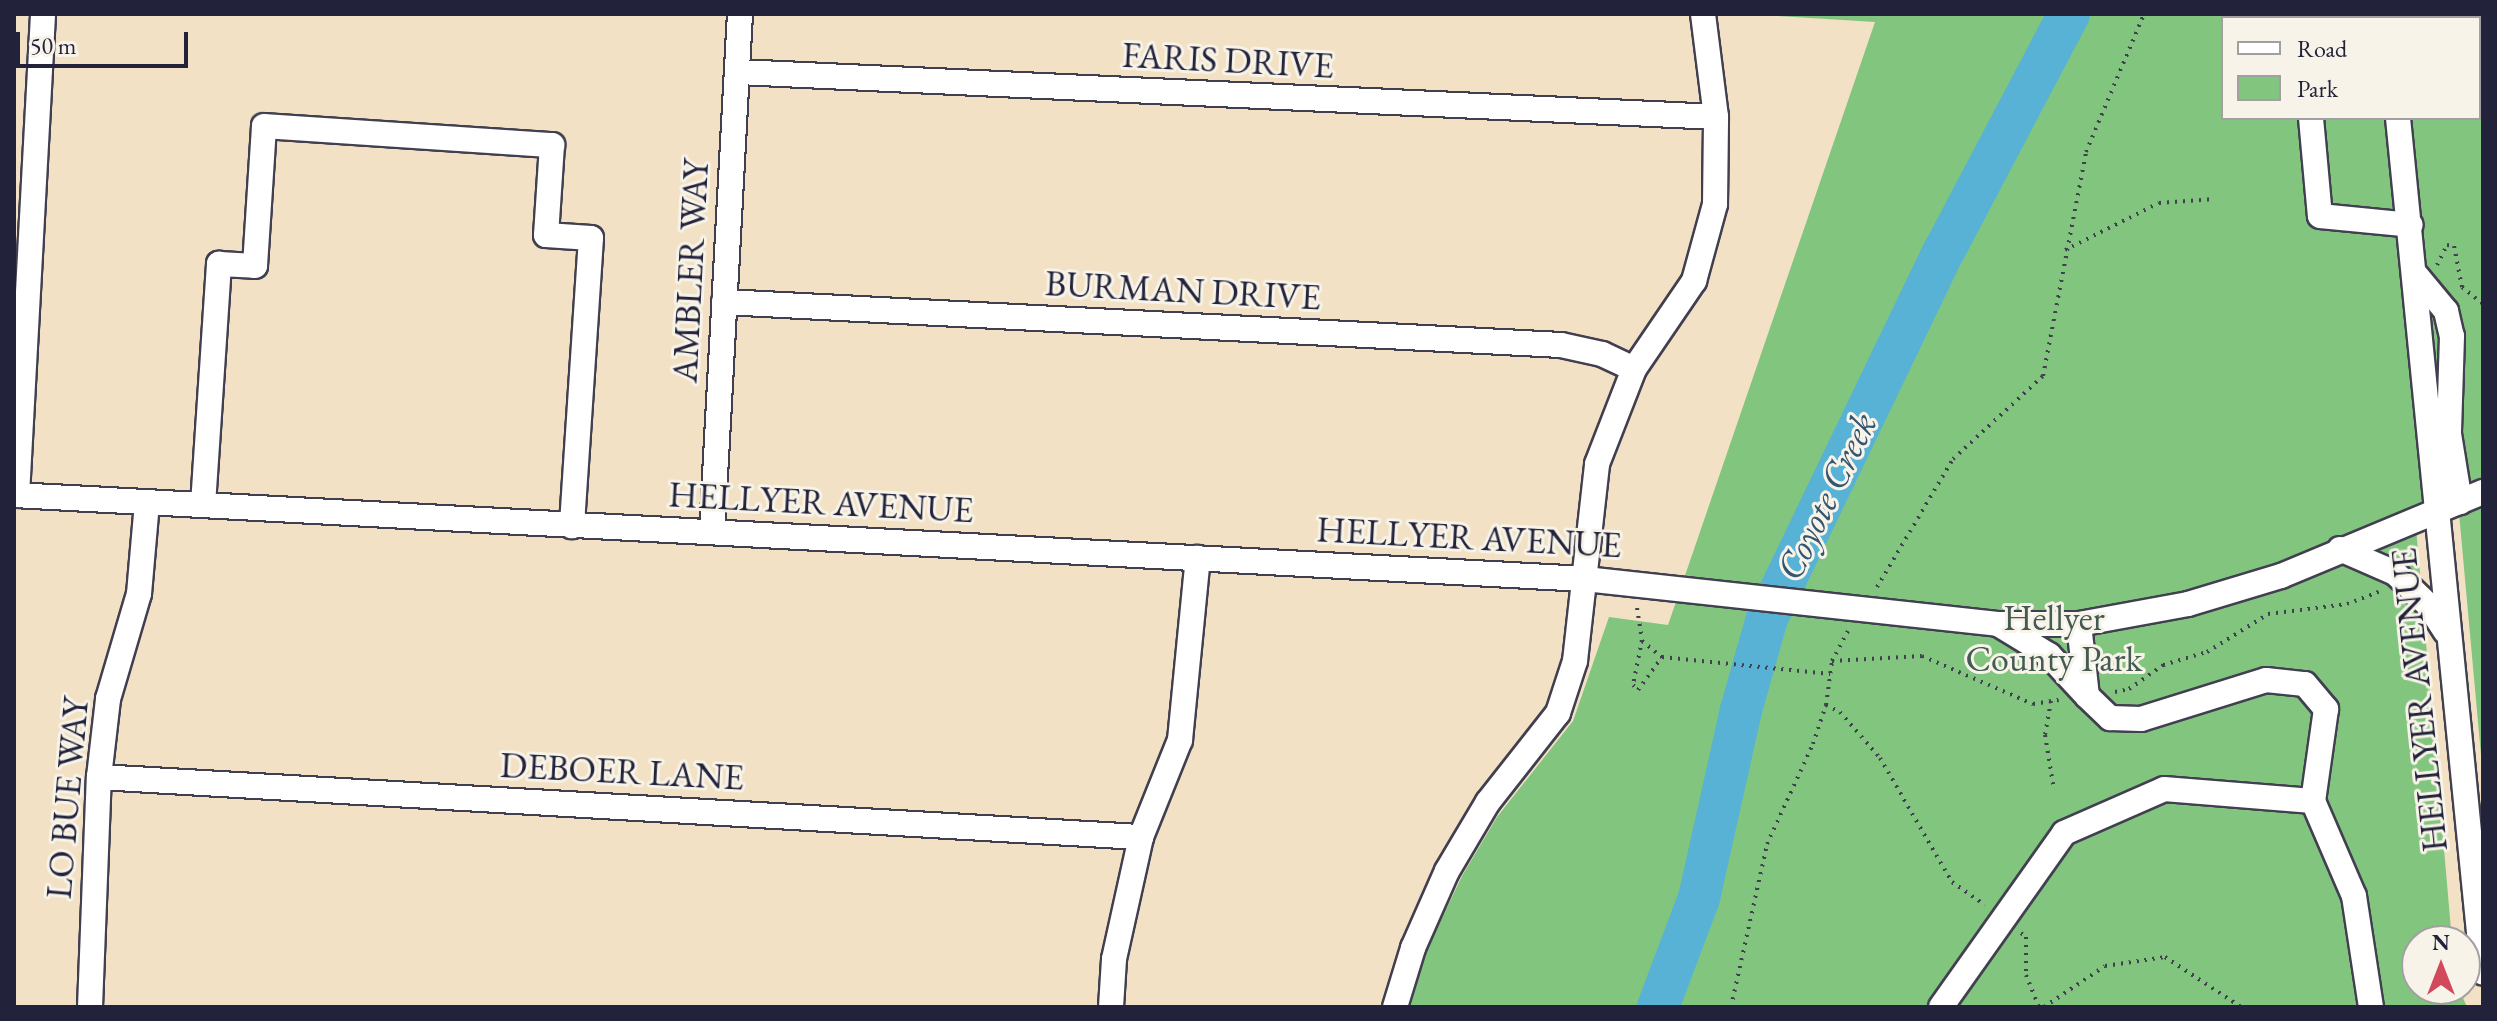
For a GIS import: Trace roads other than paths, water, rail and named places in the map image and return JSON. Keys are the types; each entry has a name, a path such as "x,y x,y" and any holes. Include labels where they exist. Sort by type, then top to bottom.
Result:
{"street":[{"path":"16,495 43,14"},
{"name":"AMBLER WAY","path":"712,532 740,14"},
{"path":"1395,1007 1413,948 1447,871 1488,802 1558,713 1575,661 1597,464 1634,369 1694,281 1715,204 1716,117 1702,17"},
{"name":"FARIS DRIVE","path":"738,72 1680,120 1716,117"},
{"path":"2311,120 2320,216 2411,225"},
{"path":"2398,120 2415,264 2437,512 2472,497 2448,424 2452,336 2446,311 2415,264"},
{"path":"203,505 219,264 255,266 264,126 552,145 546,235 591,238 572,526"},
{"name":"BURMAN DRIVE","path":"724,302 1561,345 1602,354 1634,369"},
{"name":"HELLYER AVENUE","path":"16,495 1585,579 1634,593 1861,608 1998,624 2079,624 2188,604 2281,576 2340,549 2437,512 2483,973"},
{"name":"LO BUE WAY","path":"90,1007 99,777 108,699 139,594 147,502"},
{"path":"2340,549 2395,573 2429,606 2449,638"},
{"path":"1111,1007 1114,959 1141,837 1180,740 1198,558"},
{"path":"1998,624 2049,655 2110,718 2141,719 2266,680 2305,684 2326,709 2313,801 2354,896 2371,1007"},
{"path":"2079,624 2087,696"},
{"name":"DEBOER LANE","path":"99,777 1141,837"},
{"path":"1941,1007 2064,833 2164,789 2313,801"}],"waterway":[{"name":"Coyote Creek","path":"1658,1007 1699,898 1741,710 1767,618 1944,251 2069,14"}],"park label":[{"name":"Hellyer County Park","path":"2054,638"}]}
